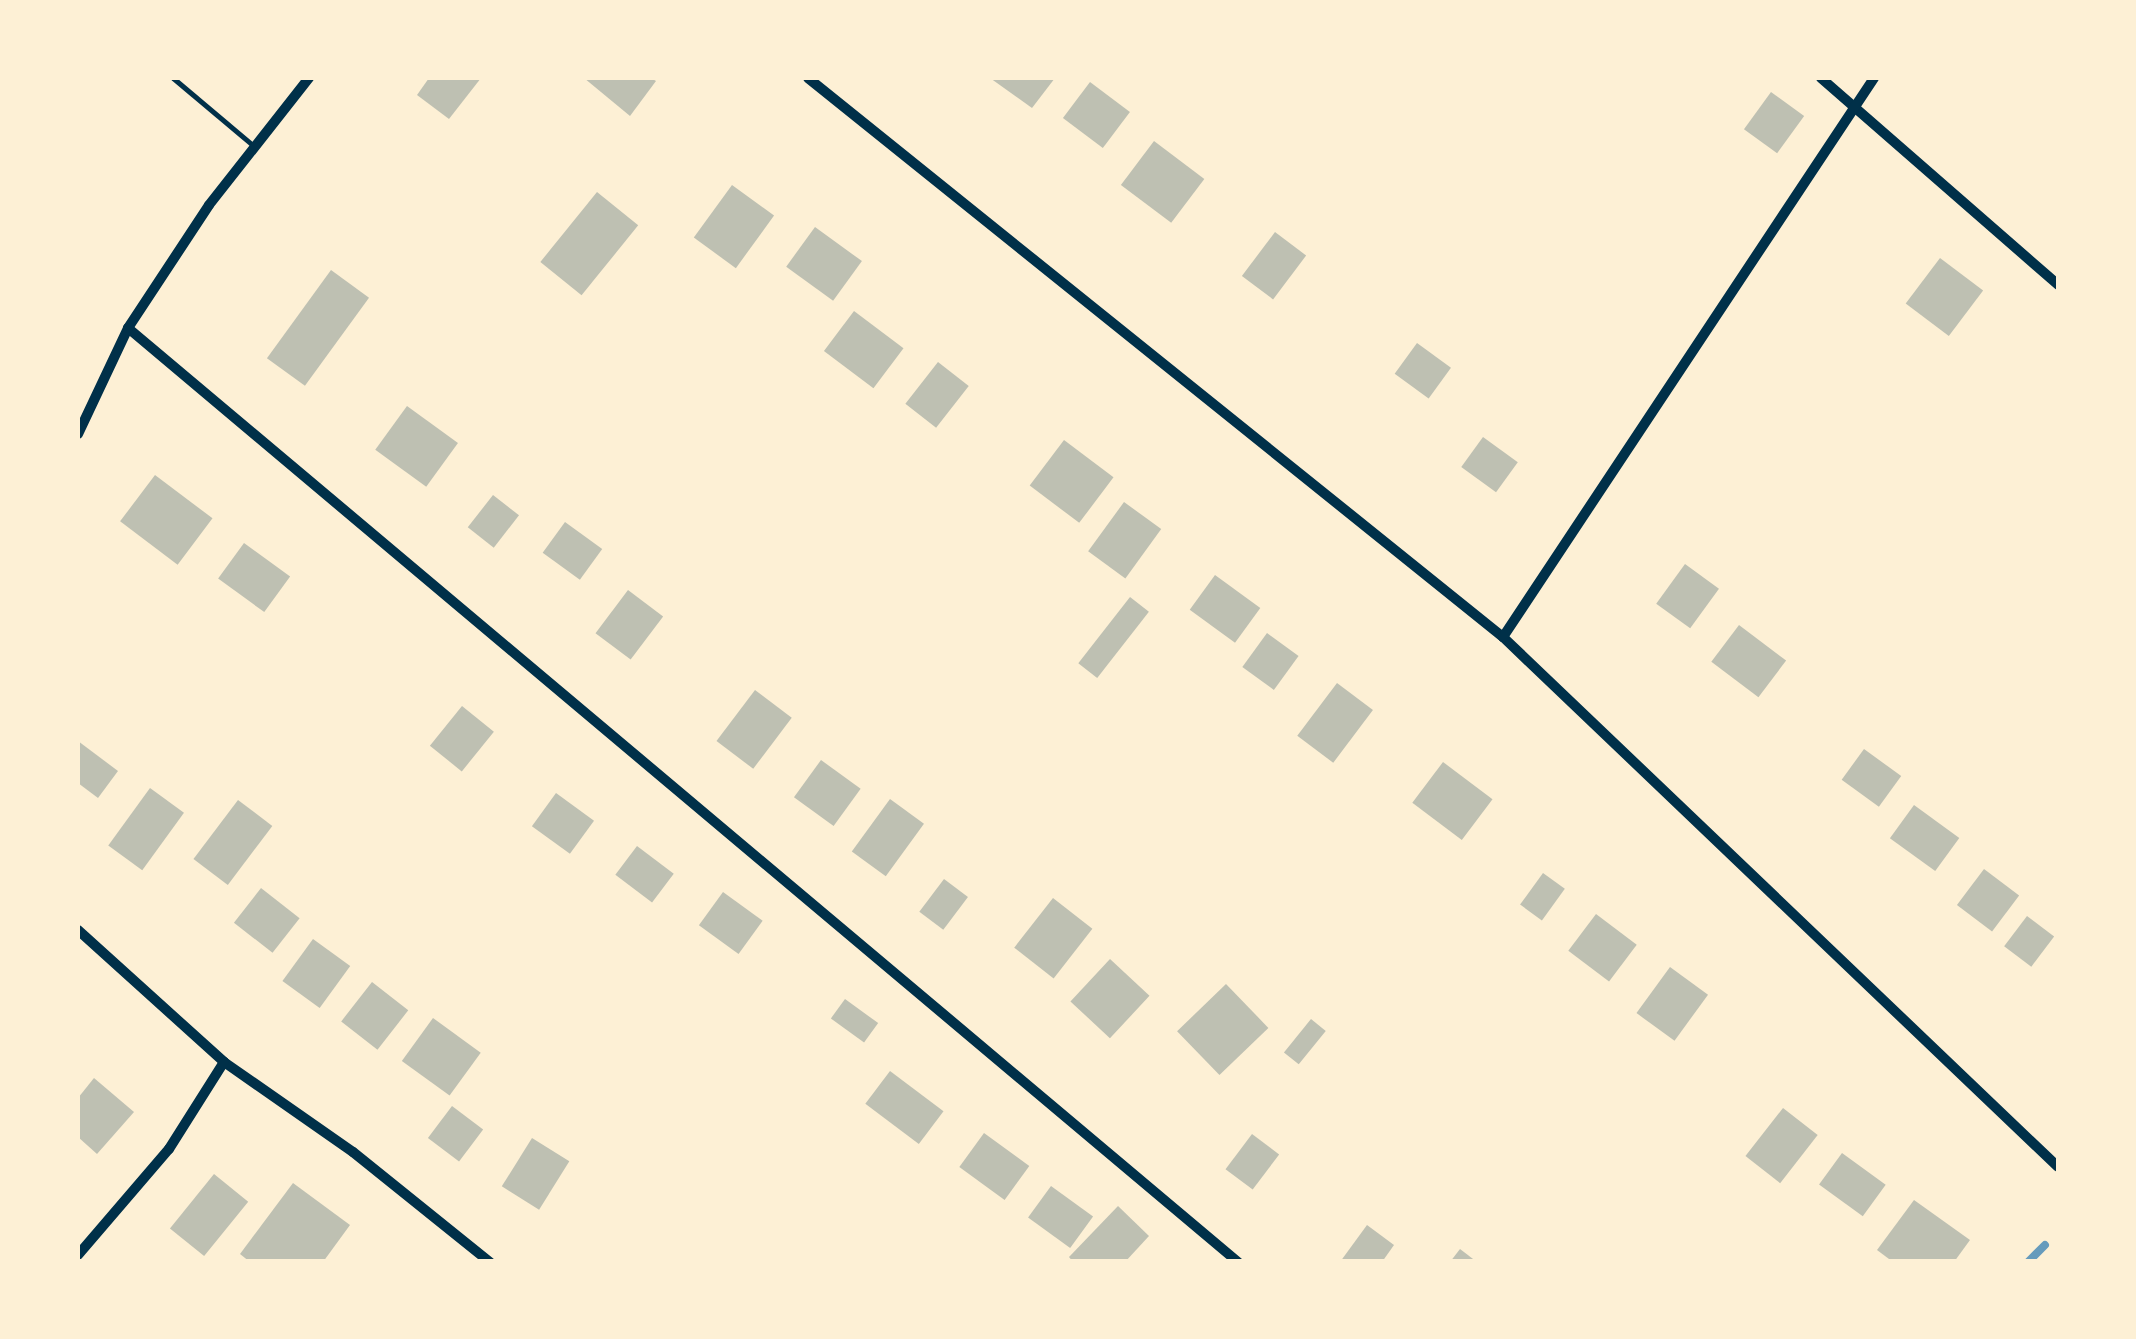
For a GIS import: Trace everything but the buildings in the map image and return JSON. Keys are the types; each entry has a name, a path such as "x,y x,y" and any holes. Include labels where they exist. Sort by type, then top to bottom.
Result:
{"street":[{"path":"78,434 128,328 254,147 309,78"},
{"path":"808,78 1503,637 2058,1167"},
{"path":"1821,78 2058,286"},
{"path":"1503,637 1874,78"},
{"path":"128,328 1238,1262"},
{"path":"78,930 224,1062 353,1152 490,1262"},
{"path":"78,1255 169,1148 224,1062"}],"lane":[{"path":"173,78 254,147"}],"waterway":[{"path":"2028,1262 2045,1245"}]}
